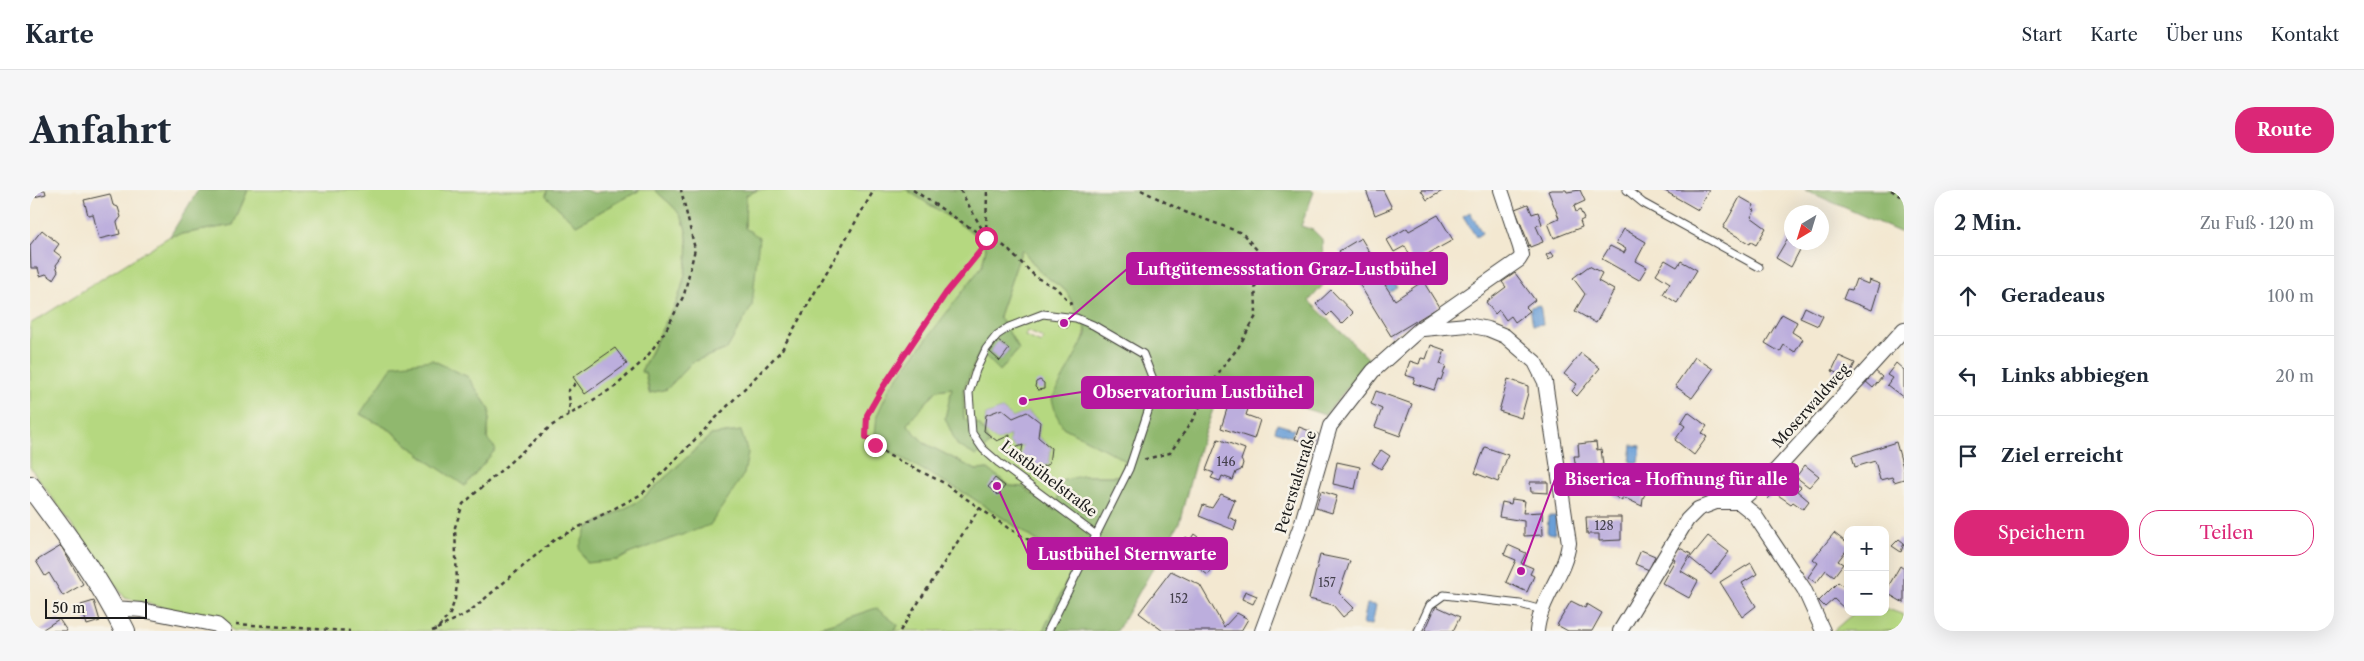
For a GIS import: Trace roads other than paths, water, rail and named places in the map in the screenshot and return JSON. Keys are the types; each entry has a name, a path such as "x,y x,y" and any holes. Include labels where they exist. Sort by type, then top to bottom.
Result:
{"main road":[{"path":"30,486 85,560 114,608 125,631"}],"street":[{"name":"Peterstalstraße","path":"1262,631 1302,522 1330,426 1373,371 1420,330 1519,260 1522,255 1501,190"},
{"path":"1420,330 1467,324 1488,329 1505,336 1517,344 1535,362 1545,382 1569,543 1567,559 1538,618 1537,631"},
{"name":"Moserwaldweg","path":"1739,502 1777,468 1904,329"},
{"path":"1620,631 1687,520 1698,509 1716,502 1739,502 1754,514 1804,589 1823,631"},
{"path":"114,608 141,610 220,628"}],"lane":[{"path":"1627,190 1643,203 1759,267"},
{"name":"Lustbühelstraße","path":"1048,631 1096,535 1131,462 1156,387 1143,354 1093,325 1076,318 1043,314 1009,327 997,336 986,349 976,370 969,392 972,433 983,449 1096,535"},
{"path":"1418,631 1430,605 1444,595 1520,604 1542,610"}],"water":[{"path":"1470,212 1482,233 1476,237 1463,216"},
{"path":"1384,267 1397,287 1389,292 1385,285 1388,283 1380,269"},
{"path":"1540,305 1543,324 1533,325 1530,307"},
{"path":"1277,424 1294,429 1291,437 1275,431"},
{"path":"1632,445 1641,446 1639,463 1630,462"},
{"path":"1548,516 1556,516 1555,534 1547,533"},
{"path":"1367,604 1376,605 1372,625 1363,624"}],"place":[{"name":"Luftgütemessstation Graz-Lustbühel","path":"1064,323"},
{"name":"Observatorium Lustbühel","path":"1023,401"},
{"name":"Lustbühel Sternwarte","path":"997,486"},
{"name":"Biserica - Hoffnung für alle","path":"1521,571"}]}
